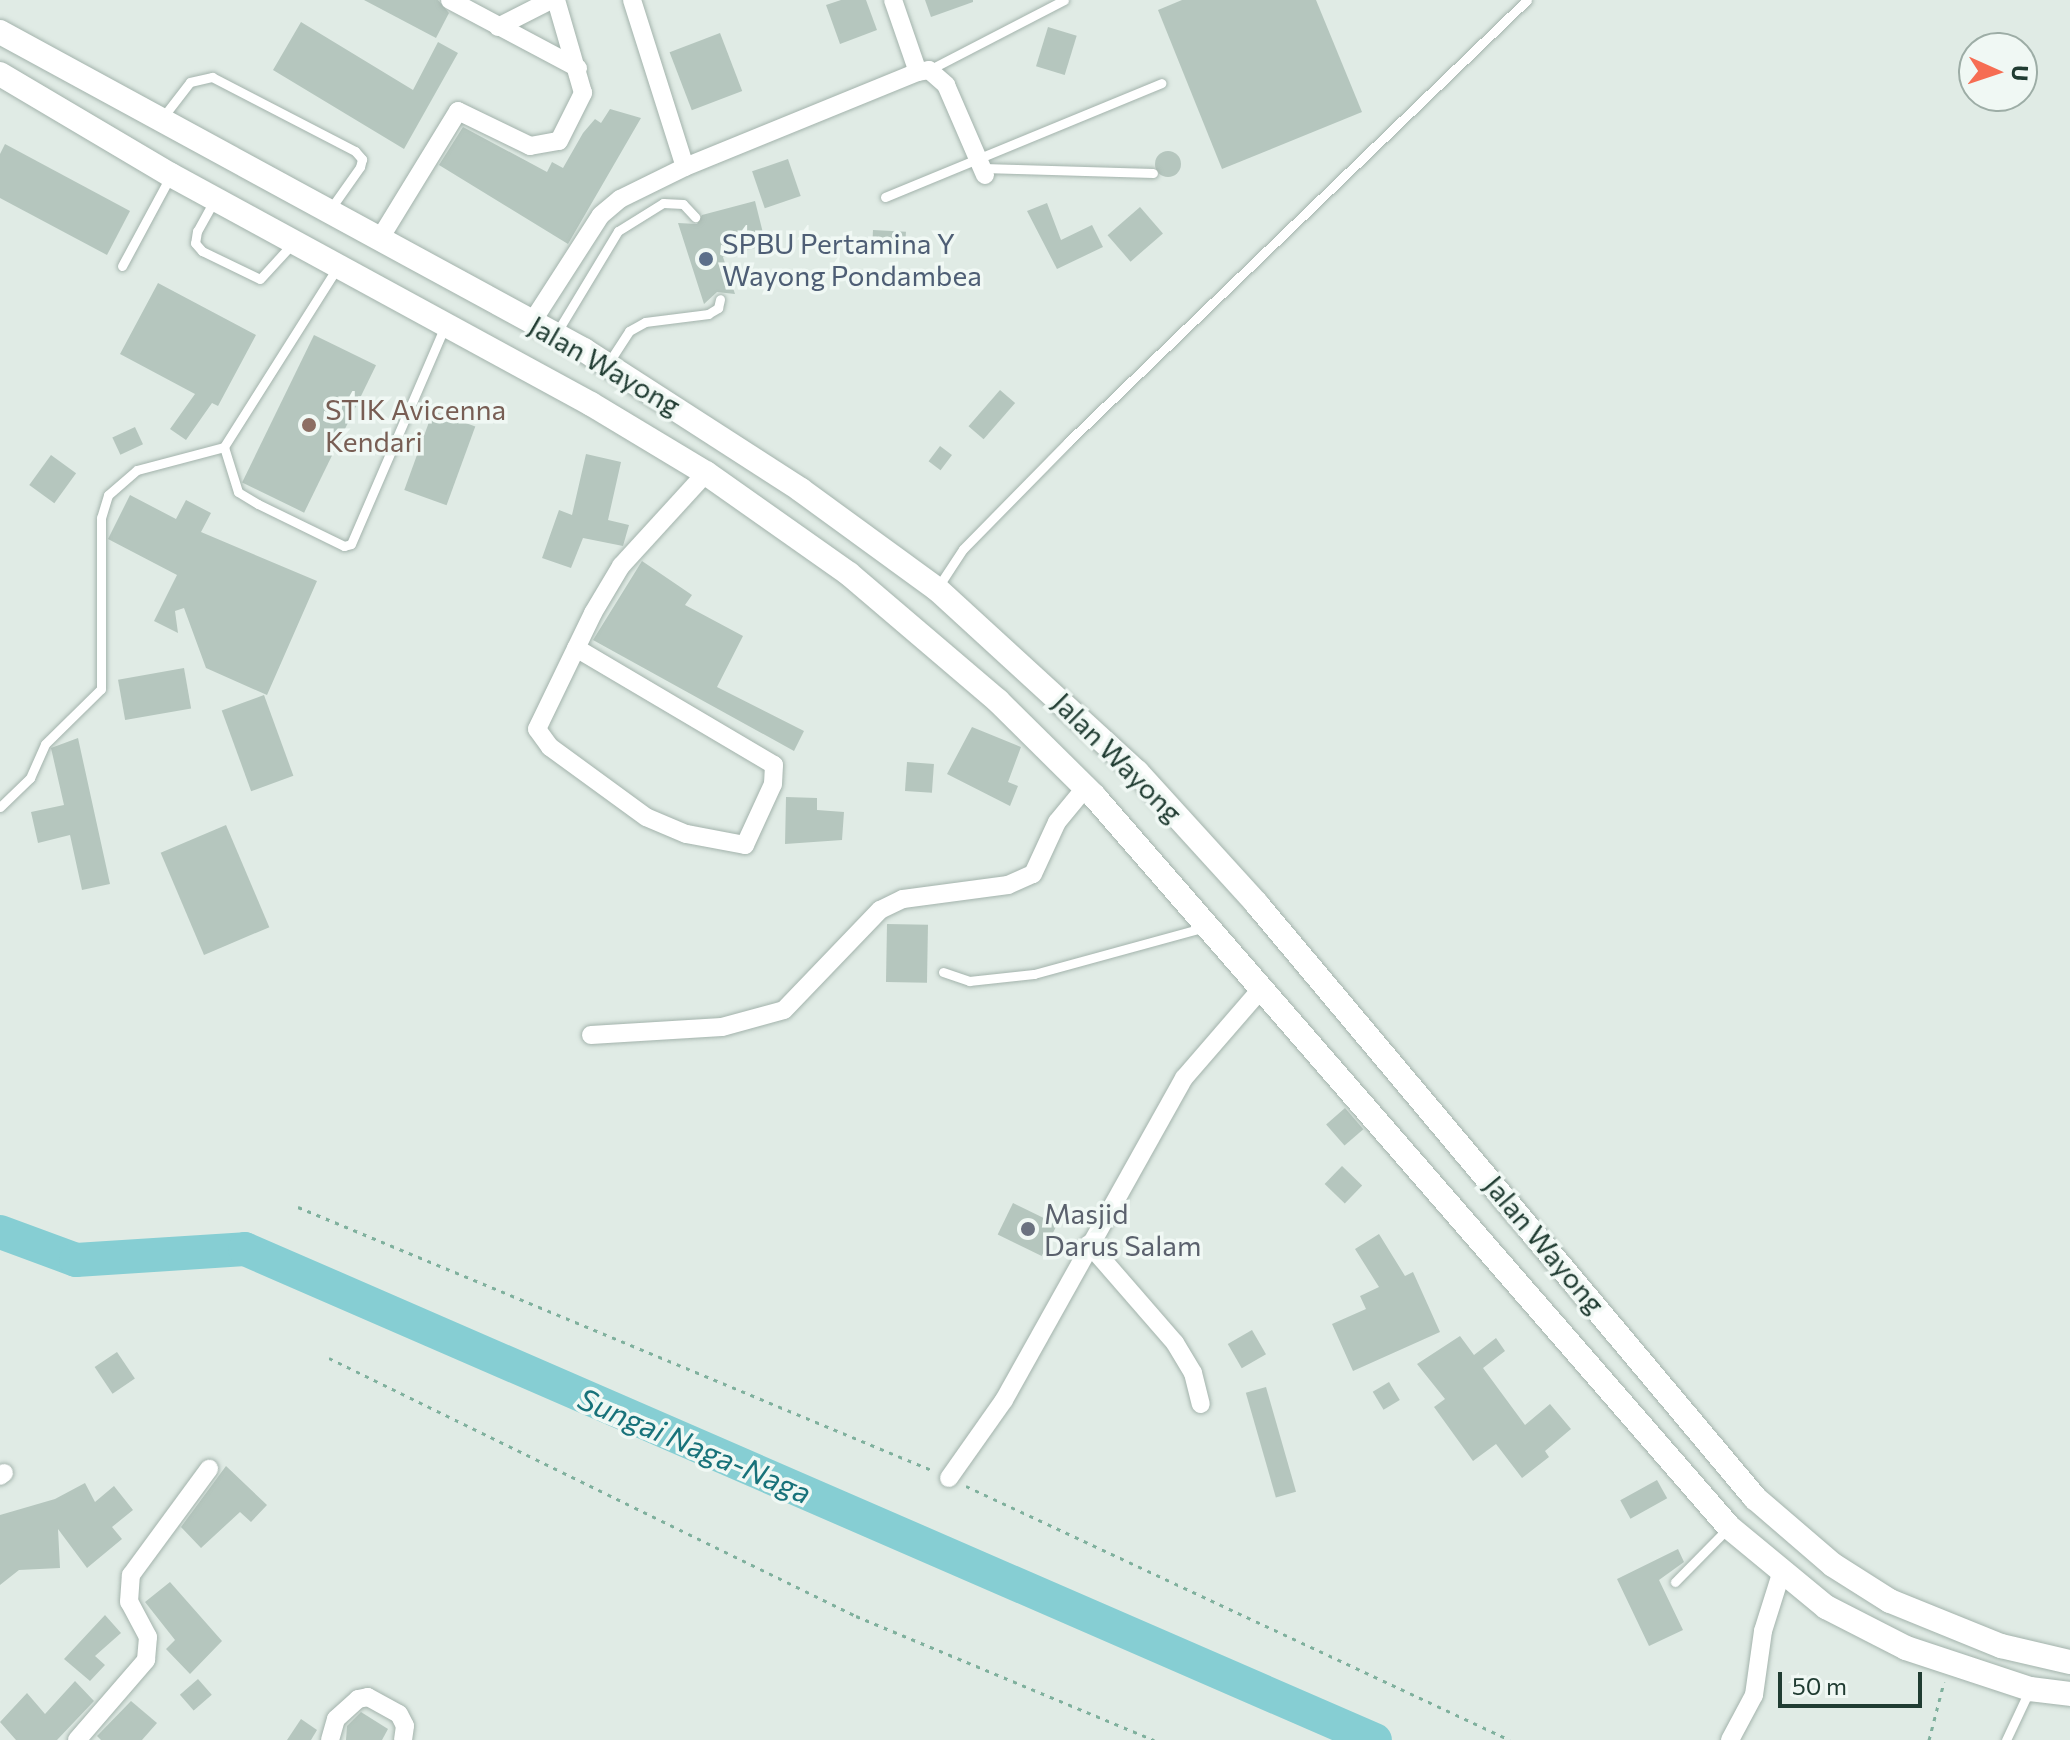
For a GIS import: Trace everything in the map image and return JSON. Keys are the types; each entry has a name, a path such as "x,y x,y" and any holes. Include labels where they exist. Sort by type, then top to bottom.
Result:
{"main road":[{"name":"Jalan Wayong","path":"0,32 607,365 801,490 937,589 1137,772 1256,903 1755,1498 1833,1565 1890,1601 2001,1646 2070,1662"},
{"name":"Jalan Wayong","path":"0,74 171,175 340,264 444,328 591,404 706,473 861,583 998,701 1086,787 1729,1527 1781,1574 1826,1607 1949,1664 2030,1689 2070,1694"},
{"path":"998,701 1027,669"}],"street":[{"path":"450,0 578,68"},
{"path":"379,240 451,116 464,111 530,146 550,145 559,141 578,107 583,93 578,68 553,0 498,27"},
{"path":"632,0 685,167"},
{"path":"893,0 923,71 946,85 982,166"},
{"path":"532,322 601,215 685,167 923,71"},
{"path":"576,648 774,765 764,808 745,845 663,826 538,737 544,710 576,648 636,544 706,473"},
{"path":"591,1035 722,1027 784,1010 880,910 903,899 1008,885 1033,874 1057,822 1086,787"},
{"path":"949,1478 1004,1400 1184,1078 1262,988"},
{"path":"1089,1244 1175,1343 1193,1373 1201,1404"},
{"path":"77,1740 146,1660 148,1637 129,1602 131,1575 209,1469"},
{"path":"1730,1740 1754,1695 1763,1631 1781,1574"},
{"path":"330,1740 336,1719 358,1699 368,1697 399,1714 405,1726 403,1740"}],"lane":[{"path":"923,71 1064,0"},
{"path":"937,589 963,549 1068,442 1527,0"},
{"path":"160,120 190,82 212,77 341,144 362,159 328,212"},
{"path":"885,197 982,166 1161,83"},
{"path":"982,166 1153,173"},
{"path":"122,266 171,175"},
{"path":"215,199 195,243 246,275 260,279 294,242"},
{"path":"555,335 618,231 663,203 683,204 695,217"},
{"path":"0,807 30,778 45,744 101,689 101,518 108,495 137,470 224,447 340,264"},
{"path":"607,365 629,331 645,322 708,314 718,308 720,299"},
{"path":"224,447 238,492 344,546 351,544 444,328"},
{"path":"943,972 969,981 1034,974 1209,926"},
{"path":"1675,1582 1729,1527"},
{"path":"2006,1740 2030,1689"}],"path":[{"path":"298,1207 949,1478 1510,1740"},
{"path":"329,1358 856,1616 1154,1740"},
{"path":"1929,1740 1949,1664"}],"building":[{"path":"364,0 438,0 449,13 436,38"},
{"path":"841,0 866,0 877,30 840,44 826,5"},
{"path":"925,0 973,0 973,2 931,17"},
{"path":"1182,0 1316,0 1362,112 1222,169 1158,10"},
{"path":"301,22 413,90 438,42 458,53 404,149 273,70"},
{"path":"1048,27 1077,36 1065,75 1036,66"},
{"path":"720,33 742,91 692,110 670,52"},
{"path":"610,109 641,118 568,244 439,165 463,127 547,172 552,162 563,168 583,133 595,119 601,123"},
{"path":"5,144 130,211 107,255 0,198 0,154"},
{"path":"1168,151 1177,155 1181,164 1177,173 1168,177 1159,173 1155,164 1159,155"},
{"path":"788,159 801,196 765,208 752,171"},
{"path":"755,201 766,245 723,257 735,294 717,292 704,304 678,223 697,224 702,215"},
{"path":"1047,203 1061,240 1092,225 1103,247 1057,269 1027,211"},
{"path":"1140,207 1163,233 1131,262 1108,235"},
{"path":"873,230 906,232 905,256 872,254"},
{"path":"158,283 256,335 218,406 212,403 186,440 170,429 195,394 120,354"},
{"name":"STIK Avicenna Kendari","path":"314,335 376,365 304,513 242,482"},
{"path":"1000,390 1015,403 984,439 969,426"},
{"path":"433,411 475,426 447,505 404,490"},
{"path":"135,427 143,444 120,455 112,438"},
{"path":"940,446 952,455 941,470 929,461"},
{"path":"586,454 621,462 608,520 629,525 623,546 583,538 571,568 542,558 559,510 572,515"},
{"path":"51,455 76,473 54,503 29,485"},
{"path":"130,495 176,519 186,500 211,513 201,532 317,581 267,695 206,668 184,608 175,611 178,633 154,621 177,575 108,539"},
{"path":"642,561 692,595 685,605 743,636 717,687 804,731 794,751 593,640"},
{"path":"184,668 191,708 125,720 118,680"},
{"path":"264,695 293,776 251,791 222,710"},
{"path":"972,727 1021,747 1008,782 1018,786 1010,806 947,774"},
{"path":"78,738 110,884 82,890 70,835 38,843 31,812 64,805 51,748"},
{"path":"907,762 934,764 932,793 905,791"},
{"path":"786,797 817,798 817,810 844,812 842,840 785,844"},
{"path":"226,825 269,927 204,955 161,853"},
{"path":"887,924 928,925 927,983 886,982"},
{"path":"1345,1108 1363,1129 1345,1146 1326,1124"},
{"path":"1342,1166 1362,1185 1345,1203 1325,1184"},
{"name":"Masjid Darus Salam","path":"1013,1203 1057,1224 1042,1256 998,1234"},
{"path":"1379,1234 1405,1276 1413,1272 1440,1332 1353,1371 1332,1324 1366,1309 1360,1296 1379,1287 1355,1249"},
{"path":"1252,1330 1266,1354 1242,1368 1228,1344"},
{"path":"1460,1336 1474,1355 1496,1338 1505,1351 1483,1368 1525,1425 1550,1404 1571,1429 1545,1451 1549,1457 1522,1478 1496,1444 1473,1461 1434,1407 1445,1399 1417,1364"},
{"path":"117,1352 135,1379 113,1394 95,1367"},
{"path":"1389,1382 1400,1400 1384,1410 1373,1392"},
{"path":"1266,1387 1296,1492 1276,1498 1246,1393"},
{"path":"226,1466 267,1505 251,1522 240,1512 201,1548 181,1527"},
{"path":"1657,1480 1667,1498 1630,1519 1620,1500"},
{"path":"85,1483 95,1502 114,1486 133,1510 112,1527 122,1539 87,1568 58,1529 60,1568 19,1570 0,1585 0,1515 55,1499"},
{"path":"1678,1549 1684,1562 1659,1580 1683,1630 1649,1646 1617,1579"},
{"path":"170,1582 222,1641 190,1674 166,1649 175,1640 145,1602"},
{"path":"105,1615 121,1633 95,1656 105,1665 90,1681 64,1659"},
{"path":"198,1679 212,1695 194,1711 180,1695"},
{"path":"75,1681 94,1701 57,1740 16,1740 0,1722 27,1693 45,1714"},
{"path":"131,1701 157,1723 142,1740 101,1740 97,1736"},
{"path":"361,1712 388,1729 382,1740 346,1740 347,1726"},
{"path":"301,1719 317,1730 311,1740 287,1740"}],"waterway":[{"name":"Sungai Naga-Naga","path":"0,1232 76,1260 245,1249 1375,1740"}],"place":[{"name":"SPBU Pertamina Y Wayong Pondambea","path":"706,259"},
{"name":"STIK Avicenna Kendari","path":"309,425"},
{"name":"Masjid Darus Salam","path":"1028,1229"}]}
